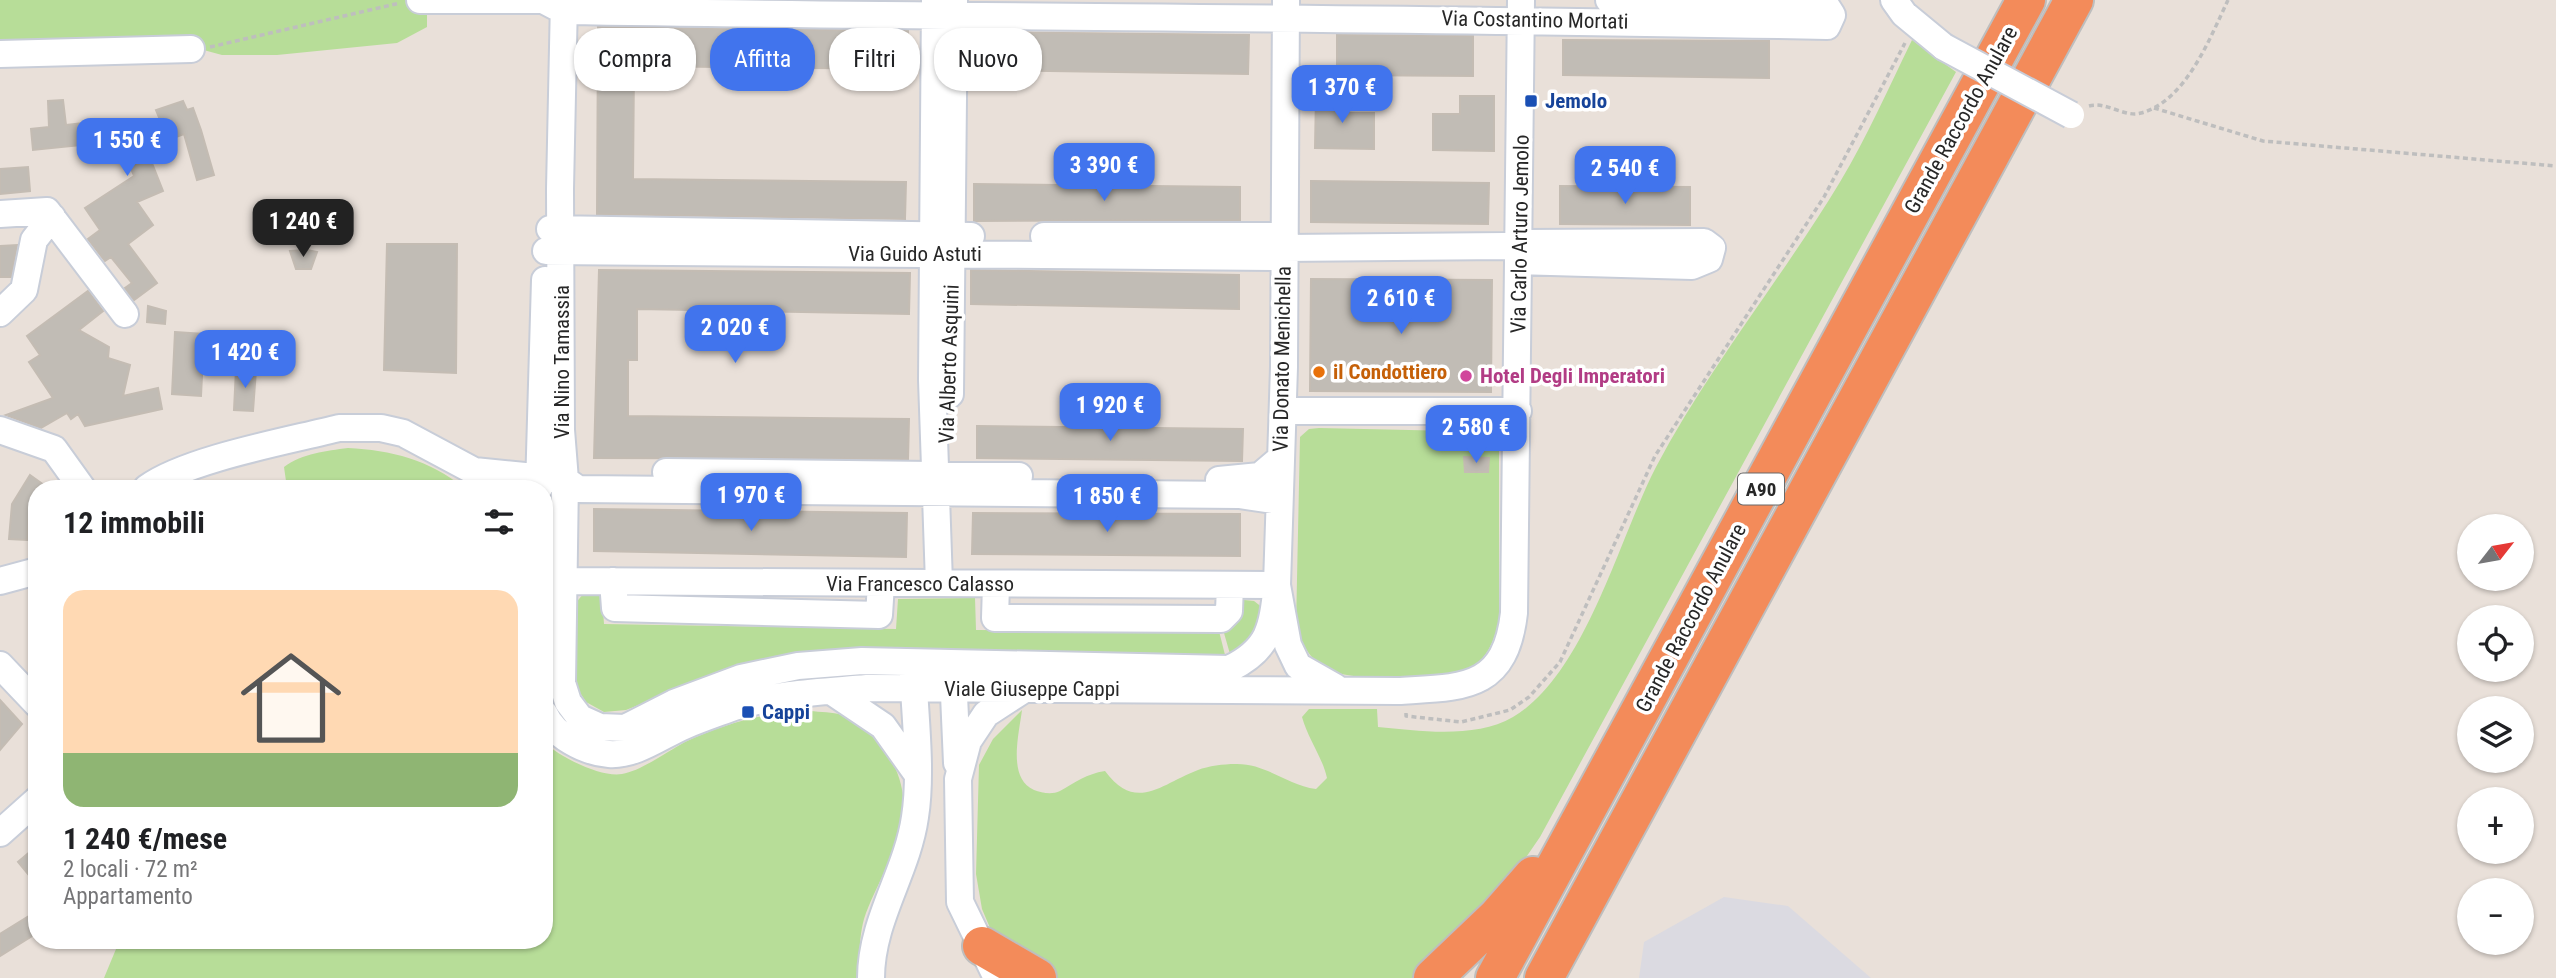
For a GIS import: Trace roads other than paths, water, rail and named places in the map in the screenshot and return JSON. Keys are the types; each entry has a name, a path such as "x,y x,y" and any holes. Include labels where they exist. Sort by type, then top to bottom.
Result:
{"highway":[{"name":"Grande Raccordo Anulare","path":"1495,978 2026,0"},
{"name":"Grande Raccordo Anulare","path":"1544,978 2074,0"},
{"path":"1433,978 1516,896 1602,781"},
{"path":"1575,978 1617,841"},
{"path":"989,962 1037,978"}],"street":[{"name":"Via Costantino Mortati","path":"420,0 944,7 1521,10 1827,26 1832,15 1825,4 1609,0"},
{"path":"1894,0 1914,23 1944,47 2071,115"},
{"name":"Via Nino Tamassia","path":"547,480 555,240 553,2"},
{"name":"Via Alberto Asquini","path":"939,583 937,484 933,449 942,245 944,7"},
{"name":"Via Donato Menichella","path":"1286,8 1283,411 1277,585 1288,645 1298,666 1341,689"},
{"name":"Via Carlo Arturo Jemolo","path":"1489,671 1502,659 1510,644 1514,613 1518,411 1514,250 1521,10"},
{"path":"0,54 191,49"},
{"path":"0,214 47,211 125,314"},
{"path":"0,313 24,290 34,240 52,217"},
{"name":"Via Guido Astuti","path":"555,240 1514,250"},
{"path":"1704,242 1712,248 1709,259 1692,266 1514,250 1704,242"},
{"path":"1283,411 1518,411"},
{"path":"159,480 214,461 349,427 381,428 404,433 480,479 502,480"},
{"path":"0,430 54,449 76,480"},
{"path":"937,484 1239,480 1260,476 1280,459"},
{"path":"553,480 582,471 1239,495 1279,501"},
{"name":"Via Nino Tamassia","path":"553,519 563,581 562,682 568,702 580,718"},
{"path":"0,581 28,573"},
{"name":"Via Francesco Calasso","path":"563,581 1277,585"},
{"name":"Viale Giuseppe Cappi","path":"580,718 600,727 625,728 674,703 741,678 798,666 913,662 1229,669 1250,659 1264,645 1273,618 1277,585"},
{"path":"872,978 879,923 908,846 915,817 913,662"},
{"path":"953,663 960,902 989,962"},
{"path":"0,665 28,695"},
{"name":"Viale Giuseppe Cappi","path":"553,724 562,736 583,747 611,754 638,749 685,726 734,708 793,692 914,689 1457,688 1473,683 1489,671"},
{"path":"958,779 968,741 986,714 1023,690"},
{"path":"831,691 883,726 916,773"},
{"path":"0,833 28,808"}],"place":[{"name":"Jemolo","path":"1531,101"},
{"name":"il Condottiero","path":"1319,372"},
{"name":"Hotel Degli Imperatori","path":"1466,376"},
{"name":"Cappi","path":"748,712"}]}
